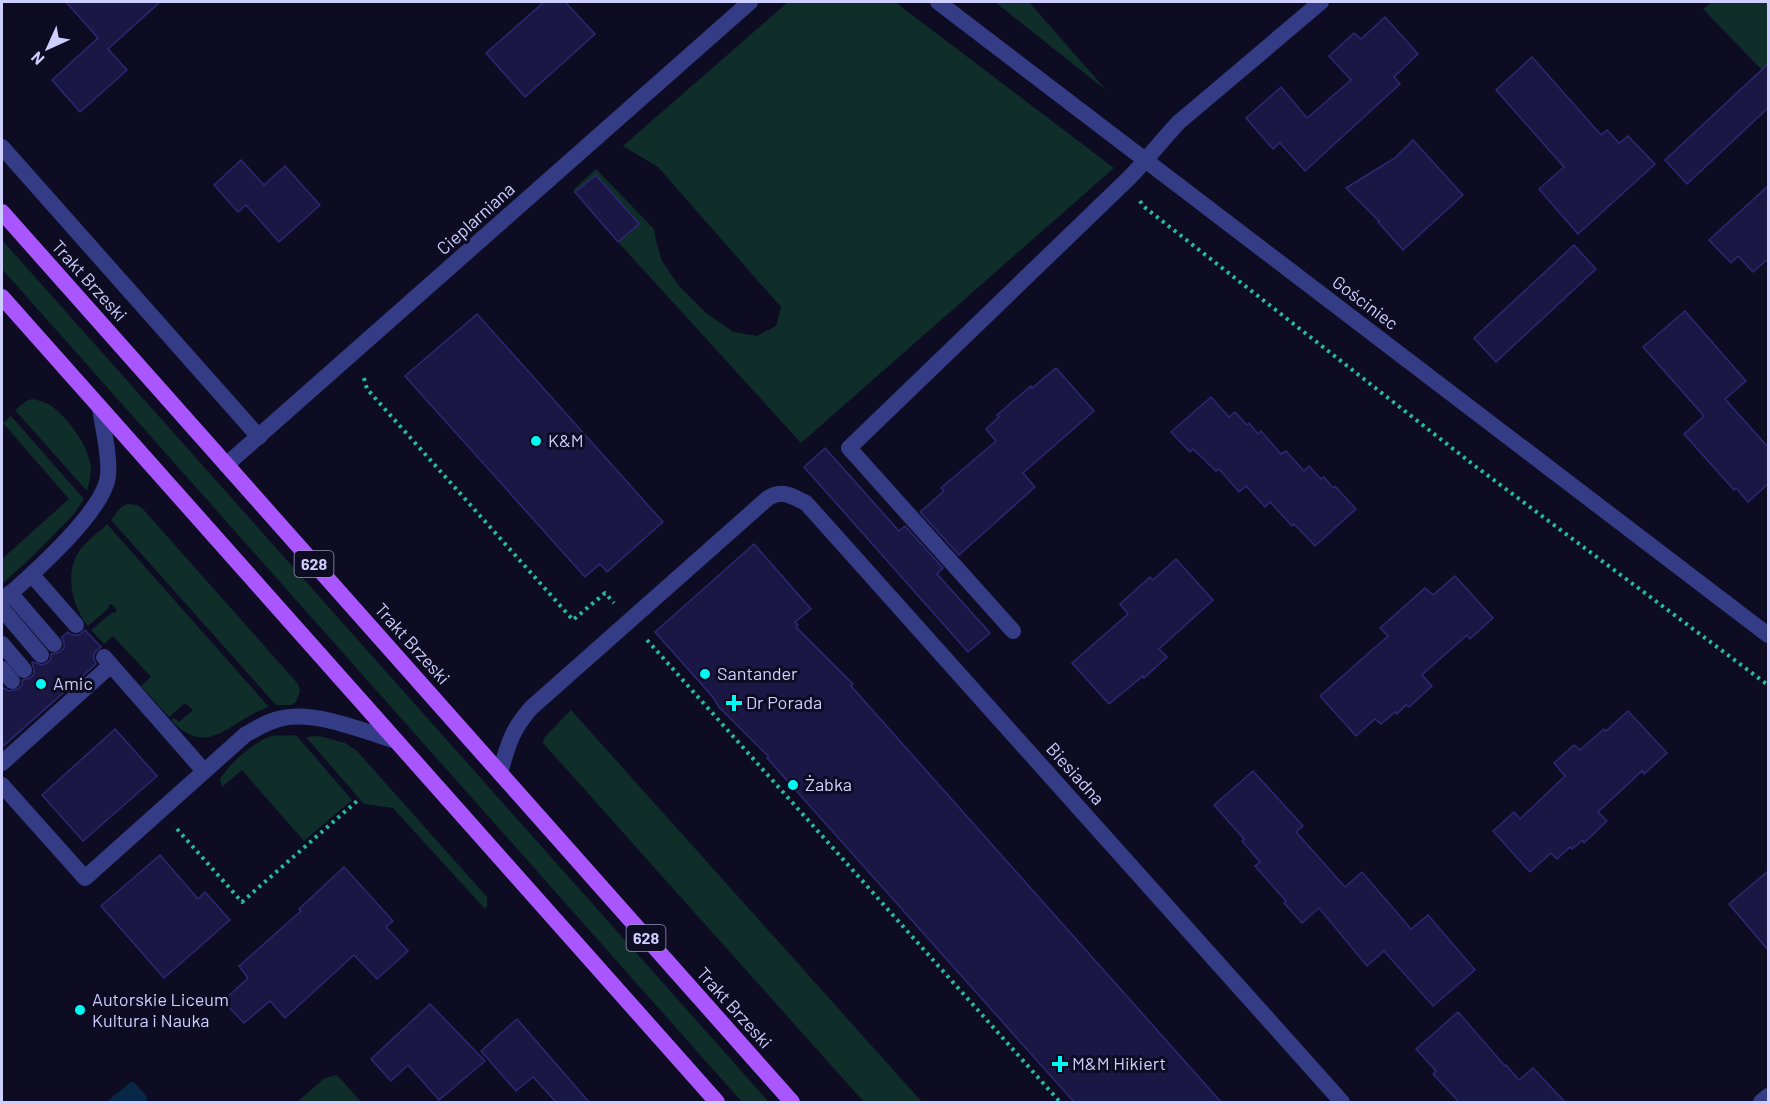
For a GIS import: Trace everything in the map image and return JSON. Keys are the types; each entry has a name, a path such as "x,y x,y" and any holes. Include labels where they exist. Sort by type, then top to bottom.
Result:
{"main road":[{"name":"Trakt Brzeski","path":"2,212 792,1102"},
{"path":"2,297 717,1102"}],"street":[{"name":"Cieplarniana","path":"226,465 750,2"},
{"name":"Gościniec","path":"938,2 1768,635"},
{"path":"1012,631 849,448 1147,161 1161,141 1179,123 1321,2"},
{"path":"2,147 259,436"},
{"path":"54,644 6,597 32,575 95,507 104,492 108,477 108,462 100,408"},
{"name":"Biesiadna","path":"500,773 510,738 519,722 531,708 768,498 776,493 786,494 806,503 1342,1102"},
{"path":"32,575 76,625"},
{"path":"2,609 41,655"},
{"path":"2,644 13,673"},
{"path":"2,763 20,738 108,661 204,771"},
{"path":"2,784 85,878 245,735 265,724 284,717 313,717 396,741"},
{"path":"1761,1102 1768,1096"}],"path":[{"path":"1143,206 1475,466 1768,686"},
{"path":"366,369 364,376 367,389 573,620 605,593 621,611"},
{"path":"645,638 1060,1102"},
{"path":"160,810 242,902 357,801"}],"green space":[{"path":"788,2 895,2 1114,168 801,443 573,190 596,169 654,229 662,261 679,286 706,313 733,332 757,336 776,326 781,307 658,167 623,146"},
{"path":"995,2 1029,2 1107,91"},
{"path":"1712,2 1768,2 1768,64 1762,70 1703,9"},
{"path":"2,240 769,1102 742,1102 2,269"},
{"path":"32,399 46,403 57,411 82,442 91,468 87,491 15,410"},
{"path":"11,416 84,499 74,514 2,584 2,559 69,499 3,423"},
{"path":"127,504 142,508 298,684 300,691 296,702 291,705 276,705 111,520 120,508"},
{"path":"107,524 269,707 208,737 197,737 185,732 171,720 174,718 179,722 193,710 185,703 169,717 141,686 151,677 113,636 104,644 91,630 117,610 111,604 88,626 75,603 71,585 72,567 81,549"},
{"path":"571,710 922,1102 864,1102 543,743 544,738"},
{"path":"296,735 352,800 304,841 242,770 222,787 220,780 235,761 265,738"},
{"path":"319,736 345,743 357,751 487,897 485,909 393,808 364,804 306,737"},
{"path":"337,1075 361,1102 297,1102 325,1078"}],"water":[{"path":"134,1082 147,1097 147,1101 106,1102"}],"building":[{"path":"66,2 160,2 108,49 127,70 80,112 52,80 98,38"},
{"path":"544,2 565,2 595,34 525,97 486,53"},
{"path":"1385,17 1418,54 1394,77 1400,84 1305,171 1280,143 1273,149 1246,118 1281,87 1307,118 1351,80 1329,56 1354,33 1361,39"},
{"path":"1532,57 1601,135 1607,130 1619,143 1628,136 1655,164 1578,234 1539,189 1564,167 1496,90"},
{"path":"1768,64 1768,108 1687,184 1665,160"},
{"path":"1413,140 1463,195 1403,250 1379,221 1346,188 1395,158"},
{"path":"241,160 264,185 285,166 320,205 279,242 246,205 238,212 214,185"},
{"path":"596,175 639,224 618,242 575,192"},
{"path":"1768,186 1768,259 1753,272 1738,256 1731,263 1709,240"},
{"path":"1574,245 1596,269 1496,362 1474,338"},
{"path":"1685,311 1746,381 1725,399 1768,447 1768,484 1748,502 1736,488 1734,490 1684,434 1704,416 1643,347"},
{"path":"477,314 663,522 607,572 600,564 585,577 405,376"},
{"path":"1056,368 1094,411 1023,473 1035,487 959,555 920,512 944,491 941,488 996,441 986,429 999,417 997,415"},
{"path":"1211,397 1229,417 1235,412 1258,434 1261,431 1281,454 1286,451 1304,471 1309,466 1321,479 1324,477 1356,509 1315,546 1270,502 1265,507 1246,486 1239,492 1219,469 1216,471 1193,449 1190,452 1171,432"},
{"path":"825,448 899,531 905,526 943,568 937,574 990,633 968,652 804,467"},
{"path":"754,544 811,609 795,622 798,625 796,627 853,684 851,686 1221,1102 1074,1102 767,758 769,757 719,707 712,696 655,632"},
{"path":"1176,559 1213,600 1159,649 1167,657 1144,678 1143,676 1109,704 1072,663 1128,614 1120,604 1150,577 1153,580"},
{"path":"1455,576 1493,618 1470,639 1467,635 1422,675 1432,686 1409,707 1406,705 1381,724 1375,719 1356,736 1320,696 1388,636 1380,628 1425,588 1433,595"},
{"name":"Amic","path":"85,630 101,647 94,654 96,664 2,747 2,690 4,688 9,691 18,689 22,685 22,680 34,674 33,662 42,665 47,663 51,659 51,654 60,652 64,648 62,637 68,632 72,635 79,635"},
{"path":"1628,711 1667,753 1644,774 1642,771 1598,812 1607,821 1584,843 1583,840 1572,849 1570,847 1557,859 1551,853 1530,872 1493,831 1514,812 1520,819 1565,776 1554,763 1574,745 1580,750"},
{"path":"115,729 157,776 83,841 42,795"},
{"path":"1253,771 1303,826 1296,832 1345,887 1362,872 1411,929 1428,915 1475,970 1433,1006 1384,951 1367,966 1319,908 1302,923 1255,866 1260,862 1242,841 1244,839 1214,805"},
{"path":"160,855 198,899 205,892 230,920 164,978 101,906"},
{"path":"344,867 393,921 386,927 408,951 377,979 354,955 285,1018 270,1001 244,1023 223,1001 248,978 239,966 301,911 299,909"},
{"path":"1768,871 1768,950 1729,904"},
{"path":"430,1004 485,1061 439,1100 408,1065 391,1081 371,1059"},
{"path":"1458,1012 1519,1080 1533,1068 1565,1102 1459,1102 1433,1074 1436,1071 1416,1049"},
{"path":"517,1019 589,1102 556,1102 533,1077 516,1091 481,1051"}],"place":[{"name":"K&M","path":"536,441"},
{"name":"Santander","path":"705,674"},
{"name":"Amic","path":"41,684"},
{"name":"Dr Porada","path":"734,703"},
{"name":"Żabka","path":"793,785"},
{"name":"Autorskie Liceum Kultura i Nauka","path":"80,1010"},
{"name":"M&M Hikiert","path":"1060,1064"}]}
